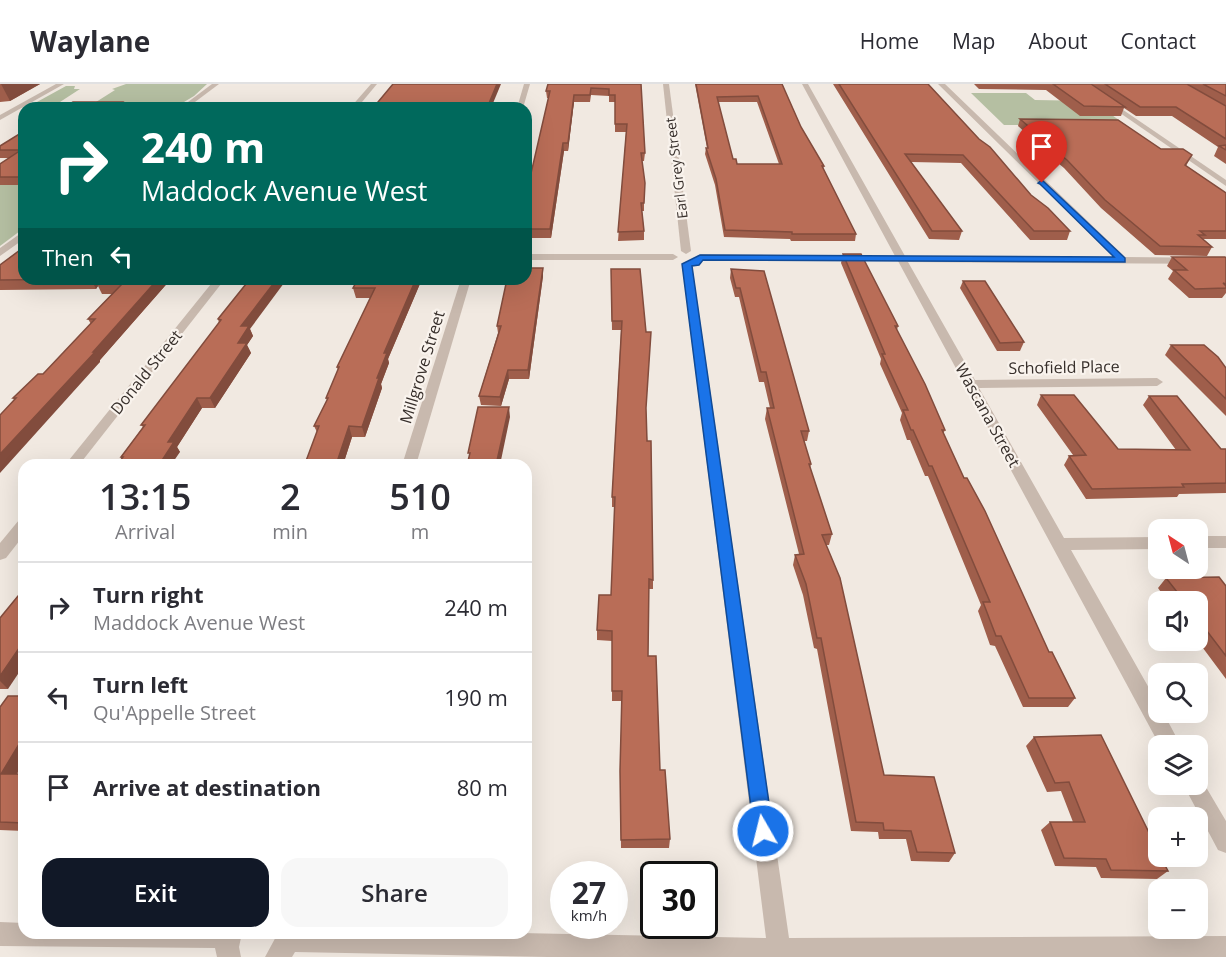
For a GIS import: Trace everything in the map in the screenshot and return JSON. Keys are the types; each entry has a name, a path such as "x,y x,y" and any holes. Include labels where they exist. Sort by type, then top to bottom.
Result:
{"street":[{"path":"29,102 61,84"},
{"path":"191,102 216,84"},
{"path":"358,102 374,84"},
{"path":"522,102 527,84"},
{"name":"Earl Grey Street","path":"666,84 686,257 780,953"},
{"name":"Wascana Street","path":"805,84 1165,735"},
{"path":"941,84 1122,260"},
{"path":"1081,84 1226,184"},
{"path":"0,118 18,108"},
{"path":"0,254 18,239"},
{"path":"0,254 14,254"},
{"path":"532,257 1226,261"},
{"name":"Donald Street","path":"77,459 215,285"},
{"name":"Millgrove Street","path":"410,459 464,285"},
{"name":"Schofield Place","path":"971,384 1157,382"},
{"path":"0,554 18,532"},
{"path":"1208,542 1226,542"},
{"path":"1060,544 1148,543"},
{"path":"1199,795 1226,842"},
{"path":"0,934 18,935"},
{"path":"143,939 229,942"},
{"path":"285,943 780,953 1226,948"}],"green space":[{"path":"126,84 207,84 184,102 96,102 115,90 112,89"},
{"path":"66,86 75,86 74,89 80,89 60,102 37,102"},
{"path":"971,93 1026,93 1035,100 1092,101 1126,125 1004,125"},
{"path":"0,172 18,172 18,232 0,246"}],"building":[{"path":"393,84 497,84 490,102 378,102"},
{"path":"548,84 641,84 645,153 641,153 645,183 644,203 641,203 644,231 618,232 627,124 615,124 615,95 609,95 609,89 591,88 590,95 574,95 568,143 563,143 550,229 532,229 532,169 550,91 546,91"},
{"path":"696,84 782,84 801,127 824,166 822,166 856,234 792,234 792,232 725,230 716,179 706,148 708,148","holes":["758,96 782,164 737,164 736,159 733,159 717,97"]},
{"path":"839,84 928,84 979,139 990,147 1031,195 1048,208 1070,231 1034,231 963,155 905,154 962,231 932,231"},
{"path":"1053,84 1091,84 1125,107 1084,106"},
{"path":"1105,84 1187,84 1226,106 1226,139 1176,107 1140,107"},
{"path":"1203,84 1226,84 1226,96"},
{"path":"1020,119 1118,120 1161,149 1183,149 1192,155 1185,165 1226,193 1226,231 1200,231 1205,235 1198,235 1212,247 1160,246 1105,200 1067,160"},
{"path":"18,135 18,150 0,150 0,146"},
{"path":"18,152 18,177 0,177 0,164"},
{"path":"18,252 18,280 0,280 0,265"},
{"path":"843,254 861,254 925,384 945,430 942,430 964,478 967,478 985,511 1049,652 1052,652 1075,698 1029,698 1001,636 996,636 983,602 990,602 932,466 929,466 911,430 903,410 908,410 882,354 885,354"},
{"path":"1172,257 1225,257 1226,284 1223,283 1226,288 1195,289 1174,270 1187,270"},
{"path":"532,268 543,268 528,370 508,370 500,397 479,396 501,326 497,326 506,285 532,285"},
{"path":"611,269 640,269 646,332 651,332 646,408 647,441 651,441 653,580 649,579 648,656 656,656 660,770 665,770 670,839 621,840 622,691 612,691 612,631 597,630 599,595 611,595 615,497 612,497 622,321 612,321"},
{"path":"731,269 764,271 809,431 801,431 811,464 809,464 832,534 822,535 840,578 884,775 934,777 955,853 917,852 911,831 884,830 883,823 856,822 821,638 817,638 806,584 795,555 804,554 767,408 774,408 766,372 761,372 740,288 736,288"},
{"path":"963,281 985,281 1024,342 1000,343"},
{"path":"121,285 153,285 93,352 95,352 0,454 0,415 16,398 13,398 38,374 43,374 95,319 88,319"},
{"path":"245,285 272,285 241,326 249,326 238,343 247,343 210,398 197,398 168,442 174,442 163,459 122,459 145,425 141,425 221,320 218,319"},
{"path":"355,285 413,285 384,353 387,353 362,427 349,426 338,459 307,459 319,426 314,426 328,398 326,398 339,367 337,367 375,288 353,288"},
{"path":"1171,345 1204,345 1218,357 1226,368 1226,399"},
{"path":"1041,395 1074,395 1118,449 1190,450 1149,396 1177,396 1221,449 1226,449 1226,483 1182,484 1184,487 1092,489 1069,456 1086,455"},
{"path":"478,407 509,407 497,459 468,459 470,453 468,453"},
{"path":"1219,577 1226,586 1226,656 1208,632 1208,591 1176,591 1167,579"},
{"path":"18,596 18,650 0,676 0,618"},
{"path":"8,696 18,696 18,746 1,774 18,774 18,823 0,822 0,707"},
{"path":"1101,735 1148,831 1148,867 1166,867 1168,871 1111,870 1106,859 1064,858 1050,822 1085,822 1069,782 1055,783 1034,737"}],"route":[{"path":"763,831 687,264 696,263 700,257 1122,260 1042,183"}]}
